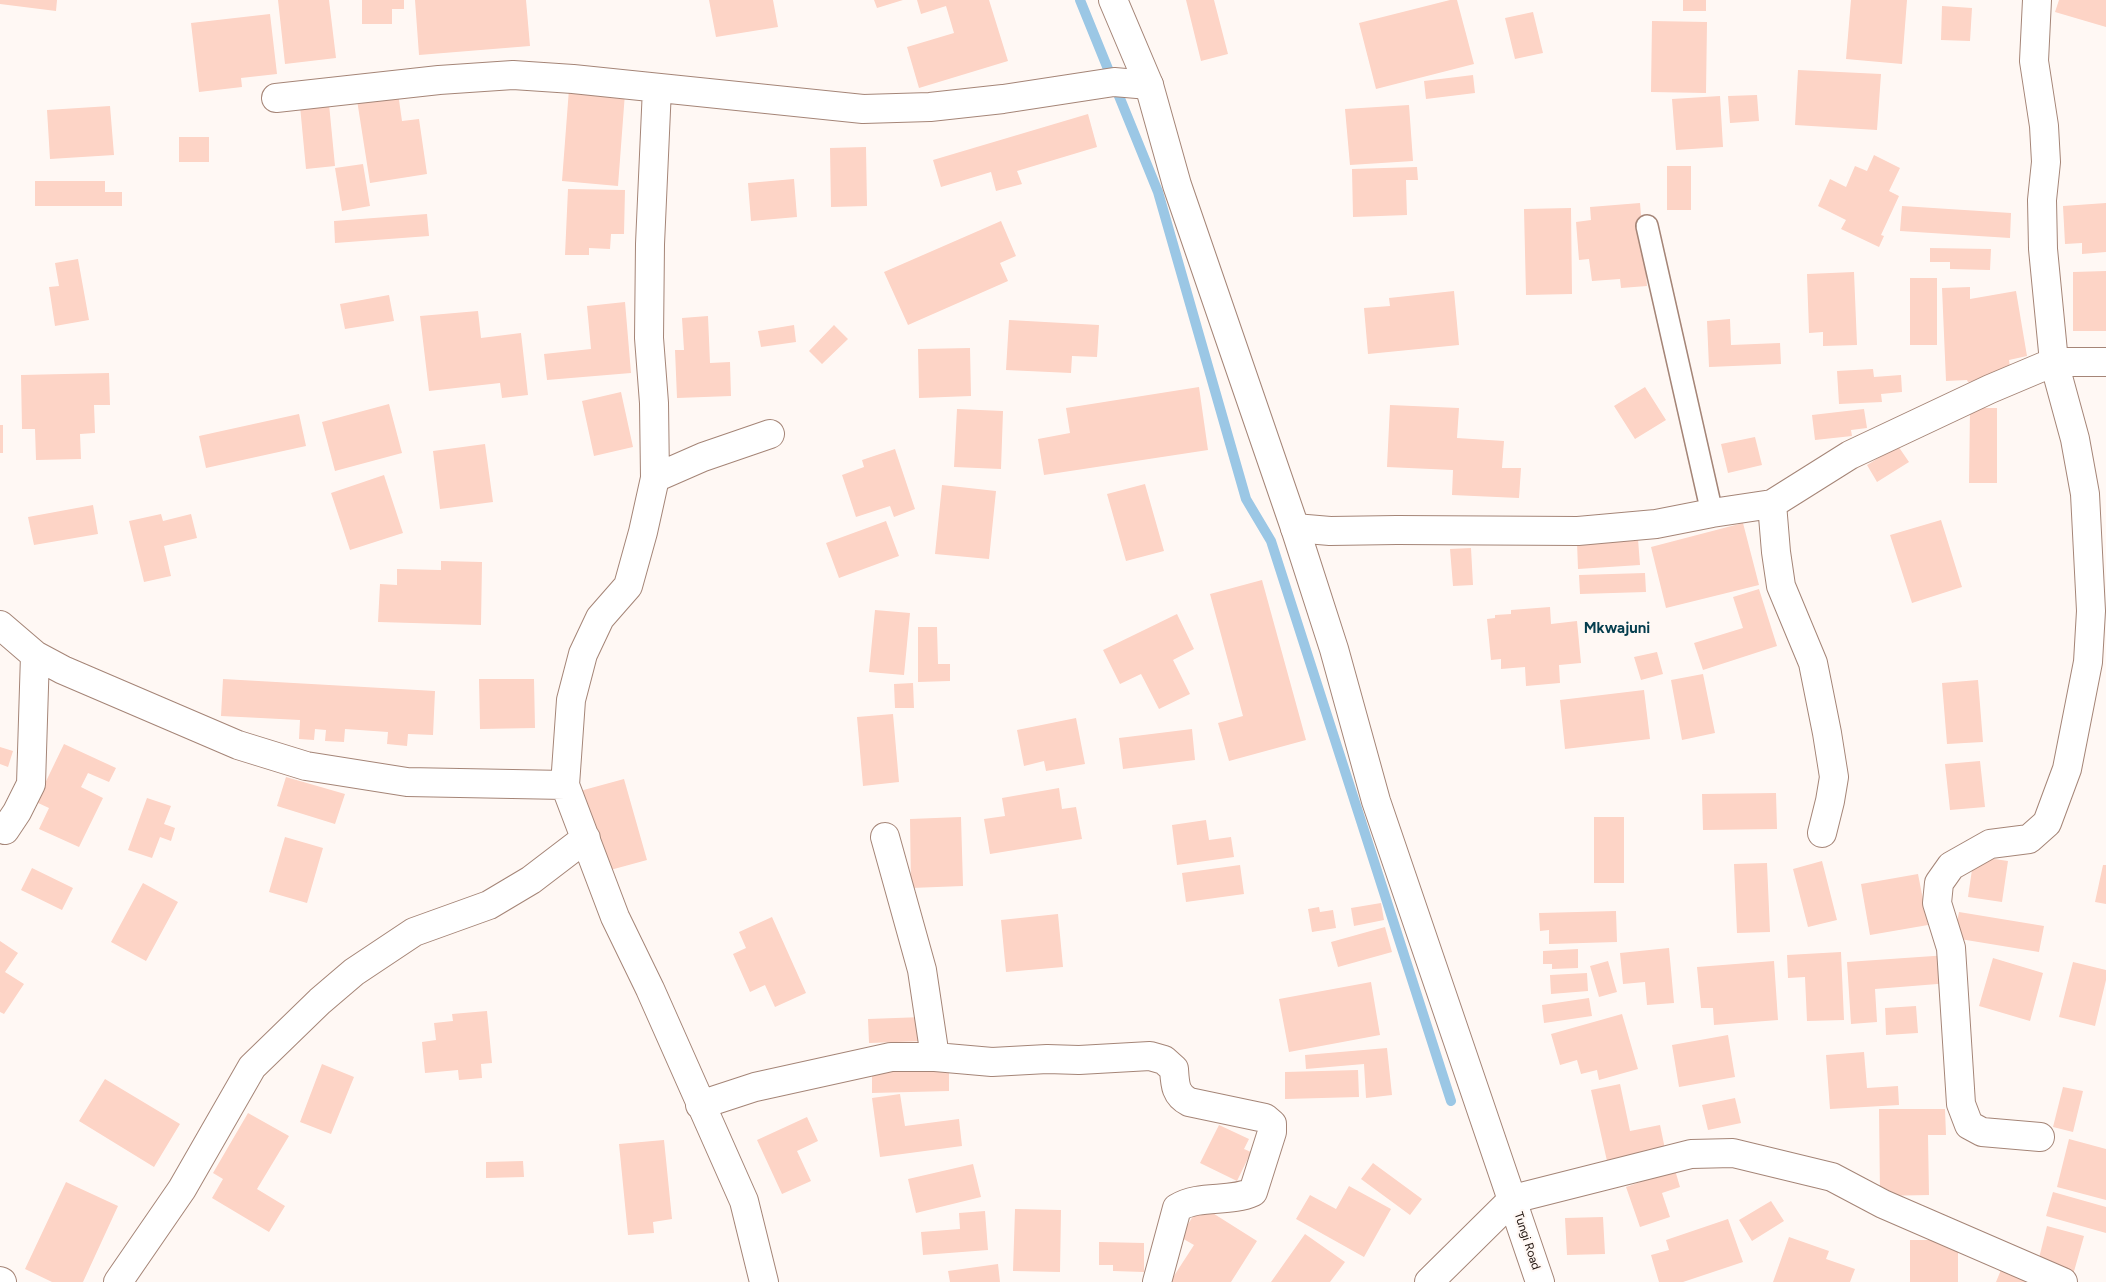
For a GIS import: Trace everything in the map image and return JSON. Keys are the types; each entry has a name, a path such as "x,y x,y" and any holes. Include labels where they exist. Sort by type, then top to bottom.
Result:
{"street":[{"name":"Tungi Road","path":"1113,0 1149,85 1177,184 1295,528 1334,649 1376,801 1540,1282"},
{"path":"2037,0 2034,61 2044,126 2046,162 2042,200 2043,249 2054,362 2075,439 2085,494 2091,611 2088,662 2067,769 2048,823 2029,839 1990,844 1951,866 1939,884 1937,903 1951,948 1960,1104 1969,1125 1982,1132 2040,1138"},
{"path":"276,98 438,80 513,75 863,109 930,107 1004,99 1114,82 1149,85"},
{"path":"657,88 650,244 649,338 654,404 655,478 628,586 600,618 583,654 571,700 565,785 615,917 650,989 700,1105 744,1200 764,1282"},
{"path":"1295,528 1330,531 1578,531 1656,524 1772,504 1850,455 1990,389 2054,362 2106,362"},
{"path":"655,478 703,457 770,434"},
{"path":"1772,504 1781,586 1813,663 1828,733 1834,777 1822,833"},
{"path":"0,625 35,655 63,670 238,745 306,766 407,782 565,785"},
{"path":"5,830 17,812 31,784 35,655"},
{"path":"885,837 922,970 935,1057"},
{"path":"118,1282 182,1189 252,1067 320,1001 354,972 414,932 489,905 531,880 586,838"},
{"path":"700,1105 756,1087 891,1057 935,1057 992,1062 1150,1056 1164,1060 1174,1068 1176,1087 1180,1097 1189,1102 1266,1118 1272,1124 1272,1132 1253,1192 1242,1197 1189,1200 1177,1208 1157,1282"},
{"path":"1429,1282 1513,1199 1692,1154 1733,1153 1832,1177 1883,1204 2063,1282"}],"lane":[{"path":"1646,226 1712,513"}],"building":[{"path":"0,0 57,0 56,11 0,4"},
{"path":"278,0 329,0 336,58 285,64"},
{"path":"362,0 404,0 404,9 392,9 392,24 362,24"},
{"path":"415,0 526,0 530,46 419,55"},
{"path":"709,0 773,0 778,27 716,37"},
{"path":"874,0 903,0 877,8"},
{"path":"917,0 989,0 1008,61 919,88 907,47 954,33 946,6 921,14"},
{"path":"1186,0 1214,0 1228,54 1201,61"},
{"path":"1450,0 1457,0 1474,64 1376,89 1359,23"},
{"path":"1683,0 1706,0 1706,11 1683,11"},
{"path":"1851,0 1907,0 1902,64 1846,59"},
{"path":"2059,0 2106,0 2106,27 2055,12"},
{"path":"1942,6 1972,8 1970,41 1941,40"},
{"path":"1533,12 1543,53 1515,59 1505,18"},
{"path":"270,14 277,74 241,78 242,87 199,92 191,23"},
{"path":"1652,21 1707,22 1706,93 1651,92"},
{"path":"1798,70 1881,74 1877,130 1795,125"},
{"path":"1473,75 1475,93 1426,99 1424,81"},
{"path":"569,89 625,93 618,186 562,181"},
{"path":"398,93 402,121 419,119 427,174 370,183 357,100"},
{"path":"1757,95 1759,121 1730,123 1728,96"},
{"path":"1720,96 1723,147 1676,150 1672,99"},
{"path":"329,104 335,166 306,169 300,106"},
{"path":"1409,105 1413,161 1350,165 1345,109"},
{"path":"110,106 114,155 50,159 47,110"},
{"path":"1088,114 1097,147 1017,171 1022,184 996,191 991,172 941,187 933,160"},
{"path":"179,137 209,137 209,162 179,162"},
{"path":"866,147 867,206 831,207 830,148"},
{"path":"1874,155 1900,168 1889,191 1899,196 1881,235 1884,236 1879,247 1841,229 1846,220 1818,206 1830,179 1846,187 1855,166 1867,171"},
{"path":"363,164 370,206 342,211 335,168"},
{"path":"1667,166 1691,166 1691,210 1667,210"},
{"path":"1417,167 1418,180 1406,180 1407,215 1353,217 1352,169"},
{"path":"794,179 797,217 751,221 748,183"},
{"path":"35,181 105,181 105,192 122,192 122,206 35,206"},
{"path":"568,189 625,190 624,234 611,234 610,249 589,248 589,255 565,255"},
{"path":"1640,203 1647,286 1621,288 1620,279 1592,281 1589,259 1579,260 1576,222 1591,220 1590,207"},
{"path":"2106,203 2106,252 2082,254 2082,243 2065,244 2063,206"},
{"path":"1902,206 2011,213 2010,238 1900,231"},
{"path":"1571,208 1572,294 1526,295 1524,209"},
{"path":"427,214 429,236 335,243 334,221"},
{"path":"1001,221 1016,256 1000,263 1008,281 908,325 884,272"},
{"path":"1930,248 1991,249 1990,270 1950,269 1950,262 1930,262"},
{"path":"78,259 89,320 55,326 49,287 59,286 55,263"},
{"path":"2106,271 2106,331 2073,331 2073,272"},
{"path":"1854,272 1857,345 1823,346 1823,332 1809,333 1807,274"},
{"path":"1910,278 1937,278 1937,345 1910,345"},
{"path":"1970,287 1970,299 2016,291 2027,356 2009,360 2011,375 1968,382 1967,380 1946,381 1942,288"},
{"path":"1454,291 1459,345 1368,354 1364,308 1390,306 1389,298"},
{"path":"389,295 394,321 345,329 340,304"},
{"path":"625,302 631,373 547,380 544,354 591,349 587,306"},
{"path":"478,311 481,338 521,333 528,395 502,398 500,383 429,391 420,316"},
{"path":"708,316 710,363 730,362 731,396 677,398 675,350 684,350 682,318"},
{"path":"1730,319 1731,345 1780,343 1781,364 1709,367 1707,321"},
{"path":"1009,320 1099,325 1097,357 1072,356 1071,373 1006,370"},
{"path":"794,325 796,342 761,347 758,331"},
{"path":"834,325 848,339 822,364 809,351"},
{"path":"970,348 971,396 919,398 918,349"},
{"path":"1873,369 1874,377 1901,375 1902,392 1881,394 1882,402 1839,404 1837,371"},
{"path":"109,373 110,405 94,405 95,433 80,434 81,459 36,460 35,429 22,429 21,375"},
{"path":"1199,387 1208,450 1044,475 1038,439 1070,433 1066,408"},
{"path":"1645,387 1666,420 1635,439 1614,406"},
{"path":"621,392 633,447 594,456 582,401"},
{"path":"389,404 402,453 335,471 322,422"},
{"path":"1390,405 1459,408 1457,438 1504,441 1502,468 1521,468 1519,498 1452,495 1453,470 1387,467"},
{"path":"1970,408 1997,408 1997,483 1969,483"},
{"path":"957,409 1003,411 1001,469 954,467"},
{"path":"1864,409 1867,428 1851,430 1852,436 1815,440 1812,415"},
{"path":"299,414 306,446 206,468 199,436"},
{"path":"0,425 3,425 3,453 0,453"},
{"path":"1755,437 1762,465 1728,473 1721,444"},
{"path":"485,444 493,502 440,509 433,451"},
{"path":"1898,446 1909,462 1877,482 1867,465"},
{"path":"895,449 915,509 894,517 890,506 856,517 842,475 864,467 862,460"},
{"path":"384,475 403,533 350,550 331,493"},
{"path":"1145,484 1164,551 1126,561 1107,494"},
{"path":"942,485 996,491 989,559 935,554"},
{"path":"93,505 98,534 34,545 28,517"},
{"path":"161,514 163,521 191,514 197,538 164,546 171,576 144,582 129,521"},
{"path":"1941,520 1962,587 1912,603 1890,535"},
{"path":"886,521 899,556 839,578 826,543"},
{"path":"1743,523 1759,585 1666,608 1651,547"},
{"path":"1638,539 1640,565 1578,569 1577,542"},
{"path":"1471,548 1473,585 1453,586 1450,549"},
{"path":"441,561 482,562 481,625 378,622 380,584 397,585 397,569 441,570"},
{"path":"1645,573 1646,592 1580,594 1579,575"},
{"path":"1262,580 1306,740 1229,761 1218,723 1243,716 1210,594"},
{"path":"1759,589 1777,646 1703,670 1694,643 1743,628 1733,597"},
{"path":"1550,607 1551,624 1577,621 1581,663 1559,665 1560,683 1526,686 1525,667 1501,669 1501,659 1491,660 1487,619 1495,618 1495,615 1511,614 1511,610"},
{"path":"875,610 910,613 904,675 869,672"},
{"path":"1177,614 1194,649 1173,660 1190,694 1159,709 1141,674 1120,684 1103,650"},
{"path":"918,627 937,627 938,664 950,664 950,681 918,682"},
{"path":"1657,652 1663,674 1641,680 1634,657"},
{"path":"1703,674 1715,733 1682,740 1671,680"},
{"path":"223,679 435,691 433,735 408,734 407,746 387,744 388,732 345,729 344,742 325,741 326,730 315,729 314,740 299,739 300,720 221,716"},
{"path":"479,679 534,679 535,728 480,729"},
{"path":"1978,680 1983,742 1947,744 1942,683"},
{"path":"913,683 914,708 895,708 894,684"},
{"path":"1644,690 1650,739 1565,749 1560,700"},
{"path":"893,714 899,782 863,786 857,717"},
{"path":"1076,718 1085,764 1046,771 1044,761 1024,766 1017,730"},
{"path":"1192,729 1195,760 1123,769 1119,738"},
{"path":"64,744 116,768 109,782 88,773 81,787 103,798 79,847 39,829 49,808 36,802"},
{"path":"0,747 13,751 8,767 0,764"},
{"path":"1980,761 1985,807 1950,810 1945,764"},
{"path":"286,777 345,794 335,824 277,806"},
{"path":"624,779 647,860 603,872 580,791"},
{"path":"1059,788 1062,809 1076,807 1082,839 990,854 984,819 1005,816 1002,798"},
{"path":"1776,793 1777,829 1703,830 1702,794"},
{"path":"147,798 171,806 164,824 175,828 171,841 160,837 152,858 128,850"},
{"path":"961,817 963,886 911,888 910,819"},
{"path":"1594,817 1624,817 1624,883 1594,883"},
{"path":"1206,820 1209,840 1231,837 1234,857 1177,865 1172,825"},
{"path":"285,837 323,848 307,903 269,892"},
{"path":"1974,856 2008,861 2002,902 1968,897"},
{"path":"1822,861 1837,920 1808,927 1793,869"},
{"path":"1767,863 1770,932 1737,933 1734,864"},
{"path":"1240,865 1244,894 1186,902 1182,873"},
{"path":"2103,865 2106,865 2106,904 2095,902"},
{"path":"32,868 73,888 62,910 21,890"},
{"path":"1918,874 1928,925 1870,935 1861,884"},
{"path":"143,883 178,902 146,961 111,942"},
{"path":"1381,903 1384,920 1354,926 1351,908"},
{"path":"1319,907 1320,912 1333,910 1336,928 1312,932 1308,909"},
{"path":"1616,911 1617,942 1549,944 1549,930 1540,931 1539,913"},
{"path":"1959,912 2044,926 2039,952 1954,938"},
{"path":"1058,914 1063,967 1006,972 1001,920"},
{"path":"772,917 806,993 775,1007 765,985 750,992 733,954 746,948 739,932"},
{"path":"1385,927 1392,952 1338,967 1331,942"},
{"path":"0,941 18,953 5,972 24,984 4,1014 0,1012"},
{"path":"1669,948 1674,1003 1647,1005 1645,982 1623,984 1620,953"},
{"path":"1578,949 1578,968 1552,969 1552,964 1543,964 1543,951"},
{"path":"1841,952 1844,1020 1807,1021 1805,977 1788,978 1787,955"},
{"path":"1948,955 1950,983 1875,989 1877,1022 1851,1024 1847,962"},
{"path":"1993,958 2043,973 2030,1021 1979,1006"},
{"path":"1608,961 1617,992 1599,997 1590,966"},
{"path":"1774,961 1778,1020 1714,1025 1713,1008 1701,1008 1697,967"},
{"path":"2073,962 2106,970 2106,980 2095,1026 2059,1017"},
{"path":"1587,973 1588,991 1551,994 1550,975"},
{"path":"1371,982 1380,1035 1289,1052 1279,999"},
{"path":"1589,998 1592,1016 1544,1023 1542,1005"},
{"path":"1916,1006 1918,1033 1886,1035 1885,1008"},
{"path":"487,1011 492,1063 481,1064 482,1078 459,1080 458,1070 425,1073 422,1042 436,1040 434,1023 453,1021 452,1014"},
{"path":"1622,1014 1638,1069 1599,1080 1597,1070 1581,1074 1577,1060 1560,1065 1551,1034"},
{"path":"923,1017 924,1041 869,1043 868,1019"},
{"path":"1728,1035 1735,1077 1679,1087 1672,1045"},
{"path":"1387,1048 1392,1095 1366,1098 1364,1064 1306,1069 1305,1055"},
{"path":"1864,1052 1867,1088 1898,1086 1899,1105 1830,1109 1826,1055"},
{"path":"949,1063 949,1091 872,1093 872,1065"},
{"path":"322,1064 354,1077 331,1134 300,1122"},
{"path":"1358,1070 1359,1097 1285,1099 1285,1072"},
{"path":"105,1079 180,1124 154,1167 79,1121"},
{"path":"1620,1084 1630,1131 1660,1125 1665,1149 1607,1161 1591,1090"},
{"path":"2063,1087 2083,1091 2073,1132 2053,1127"},
{"path":"900,1094 905,1126 959,1119 962,1146 880,1157 872,1098"},
{"path":"1735,1098 1741,1123 1708,1130 1702,1105"},
{"path":"1879,1109 1945,1109 1946,1135 1928,1135 1929,1195 1880,1196"},
{"path":"248,1113 289,1136 257,1189 285,1206 269,1232 212,1198 223,1179 213,1173"},
{"path":"807,1117 818,1141 797,1151 811,1181 782,1194 757,1140"},
{"path":"1219,1125 1249,1139 1244,1149 1251,1152 1237,1181 1200,1163"},
{"path":"2069,1139 2106,1149 2106,1200 2057,1187"},
{"path":"664,1140 672,1219 653,1222 654,1233 628,1235 619,1144"},
{"path":"523,1161 524,1177 486,1178 486,1162"},
{"path":"1373,1163 1422,1199 1410,1215 1361,1179"},
{"path":"973,1164 981,1197 916,1213 908,1179"},
{"path":"1675,1170 1680,1187 1662,1193 1670,1217 1640,1227 1626,1187"},
{"path":"66,1182 118,1206 83,1282 52,1282 25,1269"},
{"path":"1349,1186 1391,1209 1364,1257 1296,1219 1310,1195 1336,1209"},
{"path":"2053,1192 2106,1207 2106,1233 2046,1216"},
{"path":"1771,1201 1784,1221 1752,1241 1739,1220"},
{"path":"1200,1205 1257,1241 1231,1282 1170,1282 1194,1245 1180,1237"},
{"path":"1015,1209 1061,1210 1060,1272 1013,1271"},
{"path":"985,1211 988,1250 923,1255 921,1232 960,1229 959,1213"},
{"path":"1603,1217 1605,1254 1567,1255 1565,1218"},
{"path":"1728,1219 1743,1262 1683,1282 1659,1282 1651,1255 1669,1250 1666,1240"},
{"path":"2047,1226 2084,1236 2073,1275 2037,1266"},
{"path":"1305,1234 1345,1262 1330,1282 1271,1282"},
{"path":"1789,1237 1829,1251 1826,1259 1855,1269 1850,1282 1773,1282"},
{"path":"1910,1240 1958,1240 1958,1282 1910,1282"},
{"path":"1099,1242 1144,1243 1144,1272 1113,1271 1113,1265 1099,1265"},
{"path":"998,1264 1000,1282 950,1282 948,1271"},
{"path":"2003,1265 2047,1282 1996,1282"}],"waterway":[{"path":"1080,0 1158,192 1246,499 1271,541 1451,1101"}],"district":[{"name":"Mkwajuni","path":"1617,629"}]}
